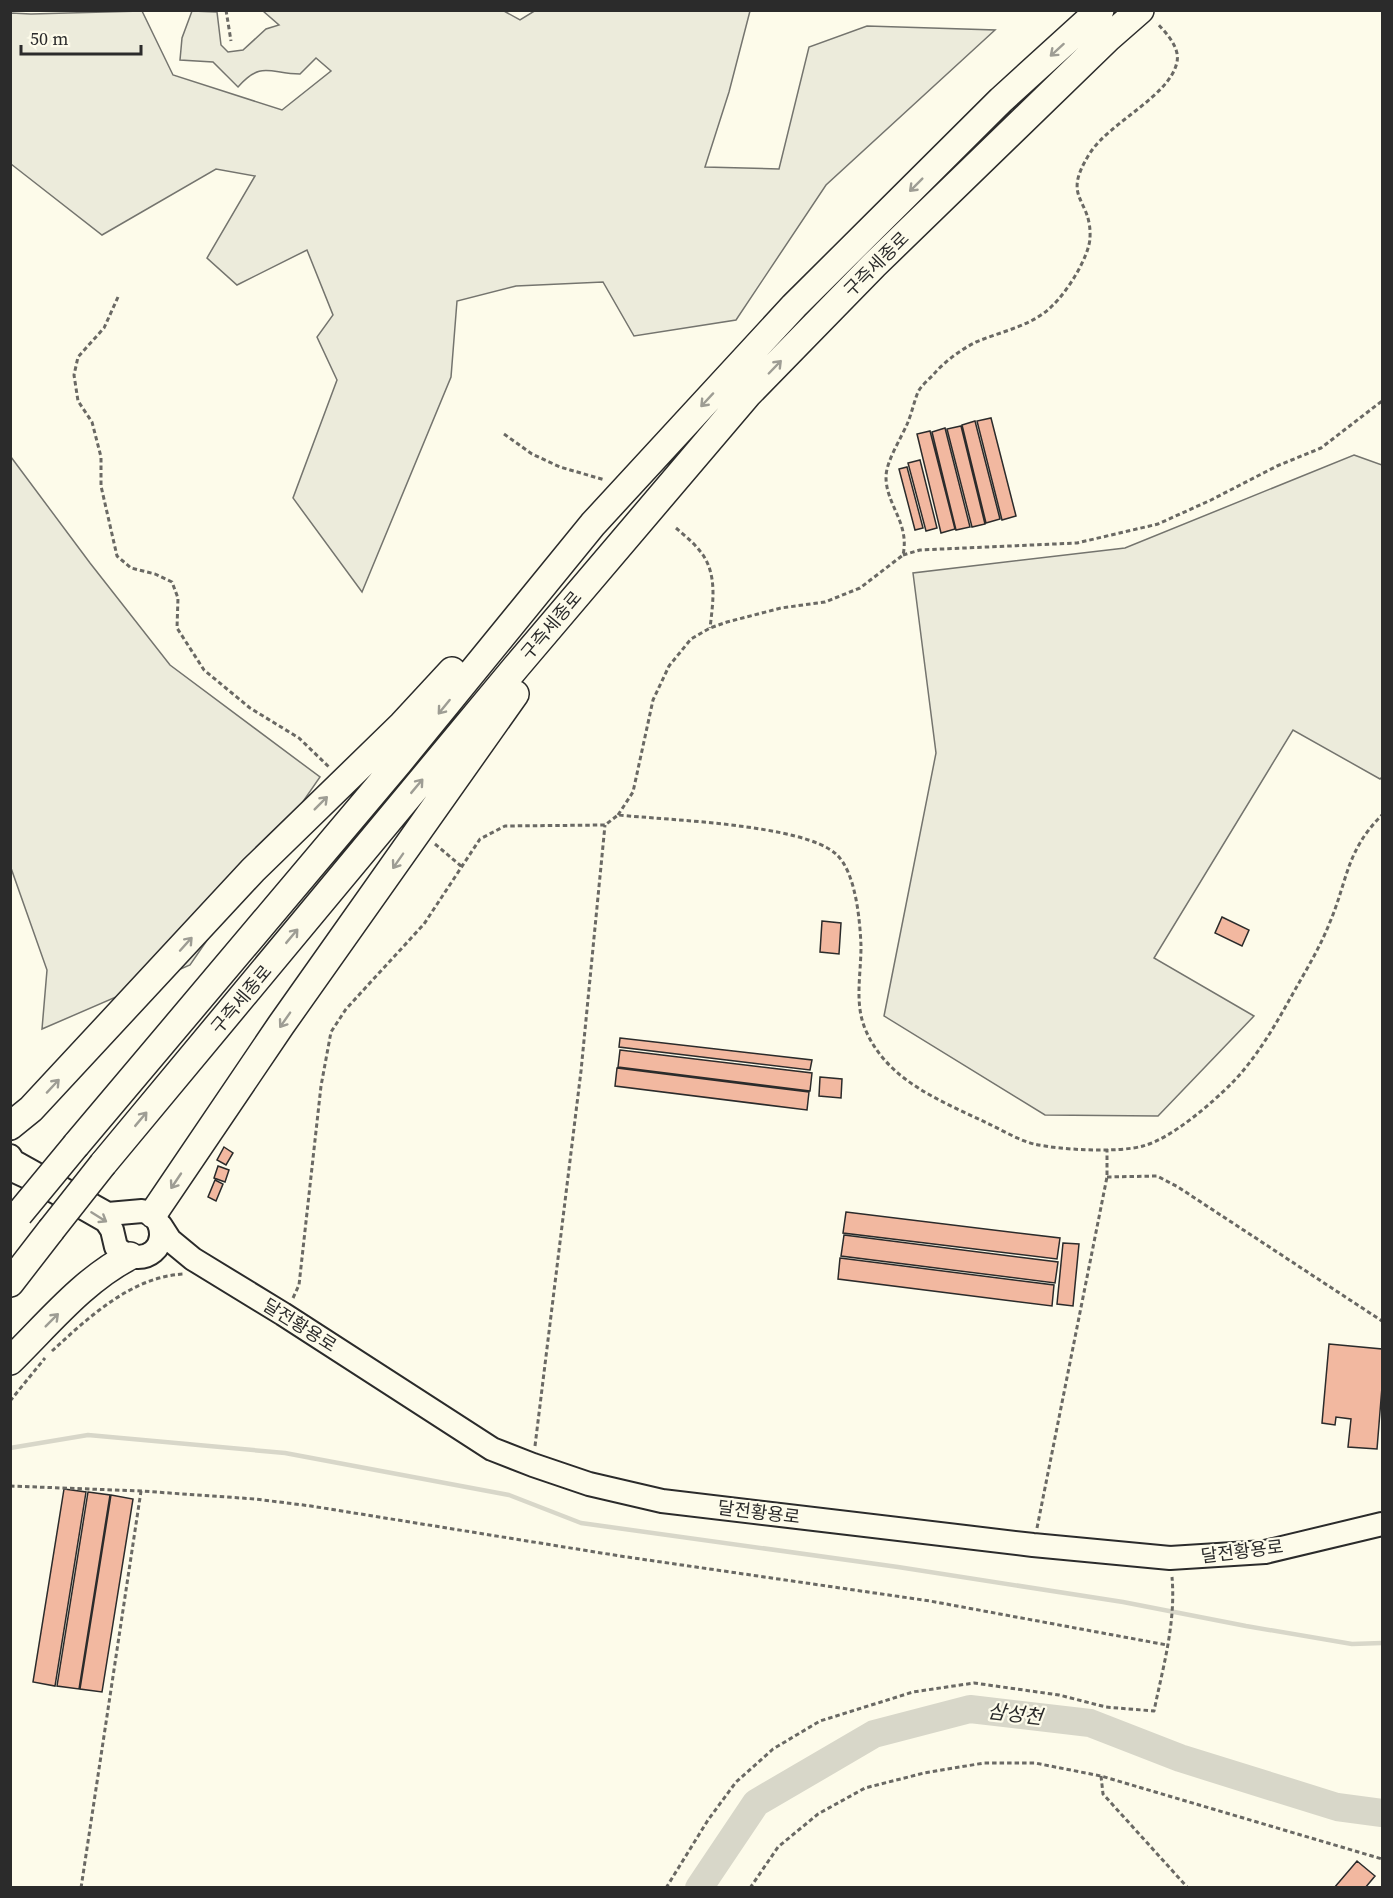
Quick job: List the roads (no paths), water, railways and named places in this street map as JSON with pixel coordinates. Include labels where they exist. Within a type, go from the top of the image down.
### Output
[{"type":"highway","name":"구즉세종로","points":[[15,1220],[399,762],[593,524],[794,306],[1001,100],[1100,10]]},
{"type":"highway","name":"구즉세종로","points":[[10,1283],[103,1164],[516,667],[748,394],[874,265],[1108,38],[1148,17]]},
{"type":"highway","points":[[157,1220],[275,1035],[506,705],[583,608],[673,501],[748,394]]},
{"type":"highway","points":[[10,1126],[31,1109],[253,870],[402,725],[463,658],[544,561],[656,456]]},
{"type":"highway","points":[[10,1361],[70,1301],[115,1264],[139,1256]]},
{"type":"main road","points":[[10,1156],[13,1161],[108,1214],[142,1211],[157,1220],[188,1267]]},
{"type":"main road","points":[[10,1169],[36,1180],[106,1221],[112,1230],[116,1247],[139,1256],[165,1251],[188,1267]]},
{"type":"main road","points":[[139,1256],[156,1250],[160,1243],[162,1235],[157,1220]]},
{"type":"main road","name":"달전황용로","points":[[188,1267],[283,1314],[492,1449],[589,1484],[662,1501],[1033,1545],[1158,1557],[1209,1557],[1265,1552],[1383,1524]]},
{"type":"waterway","points":[[10,1448],[88,1435],[285,1453],[509,1495],[581,1523],[898,1567],[1123,1602],[1352,1644],[1382,1643]]},
{"type":"waterway","name":"삼성천","points":[[699,1888],[756,1803],[874,1734],[970,1709],[1090,1723],[1180,1758],[1337,1807],[1382,1813]]}]
